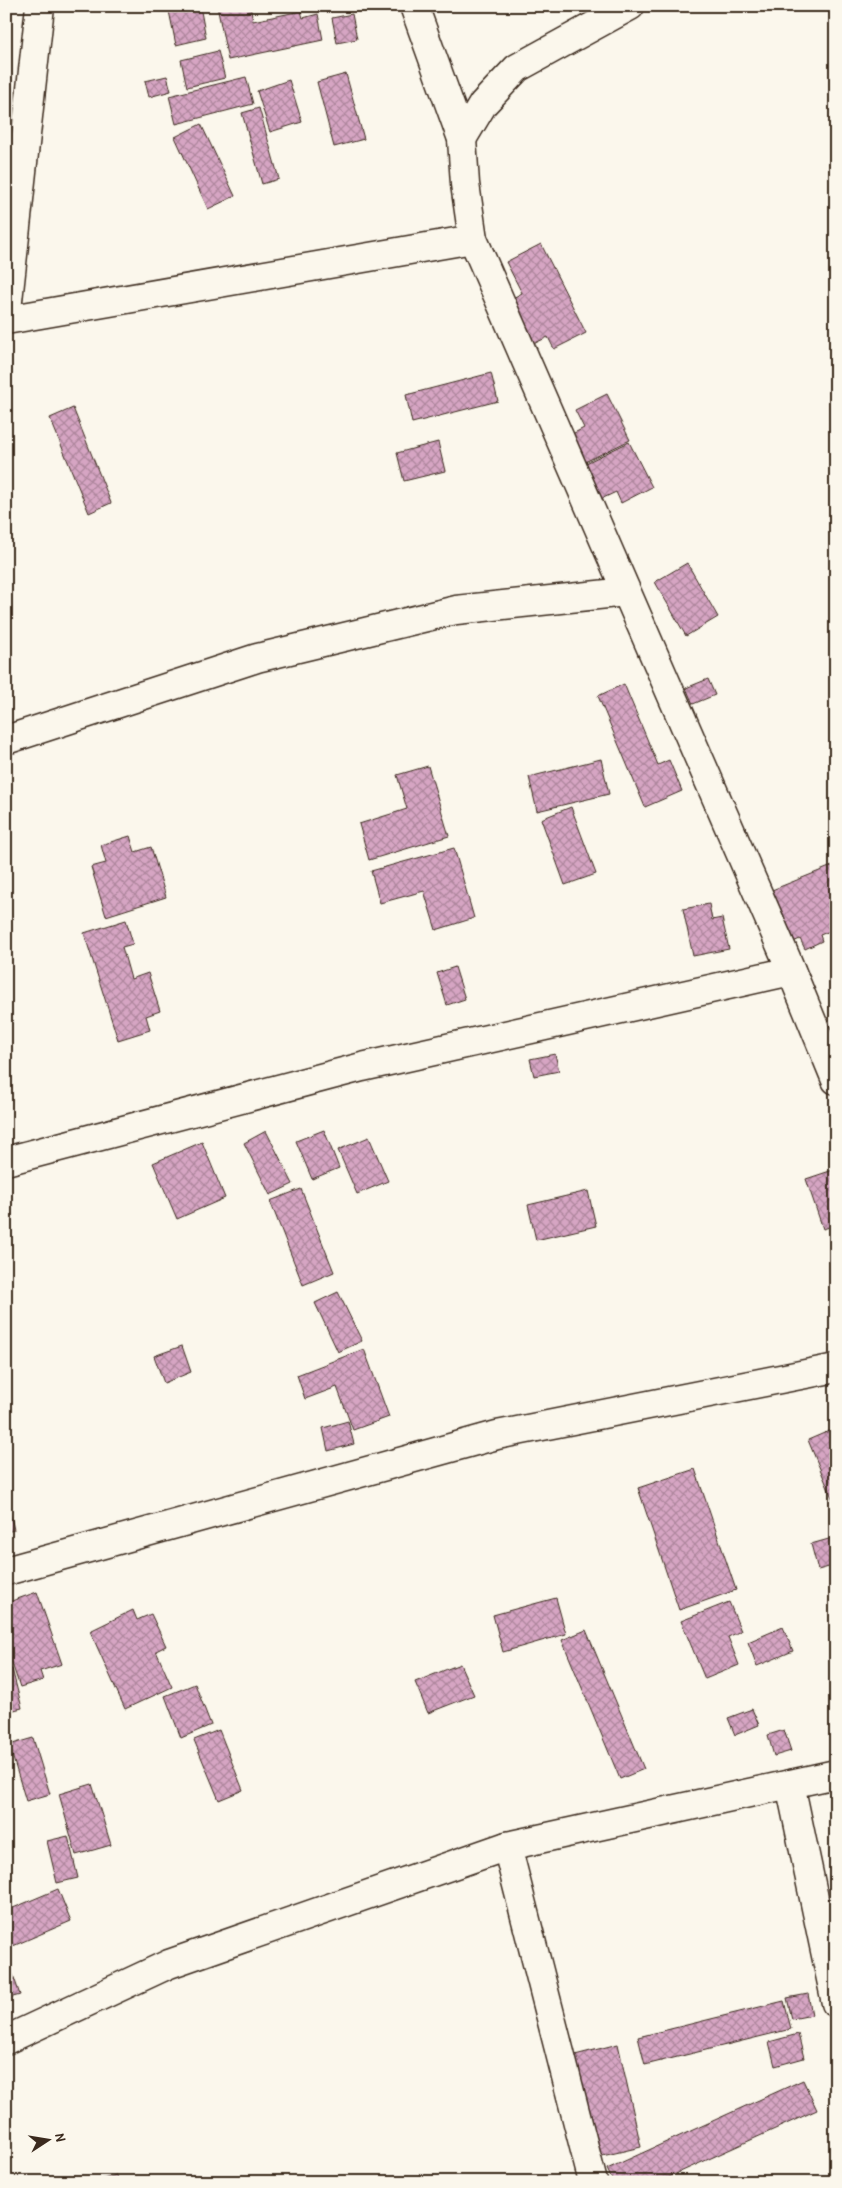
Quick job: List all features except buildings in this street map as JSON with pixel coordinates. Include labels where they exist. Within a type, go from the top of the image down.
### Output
[{"type":"street","points":[[40,6],[6,320],[473,238]]},
{"type":"street","points":[[414,6],[462,139],[465,184],[473,238],[791,971],[836,1080]]},
{"type":"street","points":[[462,139],[483,104],[517,68],[630,6]]},
{"type":"street","points":[[6,740],[257,658],[456,610],[626,592]]},
{"type":"street","points":[[6,1161],[362,1067],[791,971]]},
{"type":"street","points":[[6,1571],[497,1435],[836,1368]]},
{"type":"street","points":[[6,2040],[169,1964],[507,1846],[836,1774]]},
{"type":"street","points":[[790,1784],[836,2003]]},
{"type":"street","points":[[507,1846],[591,2181]]}]
